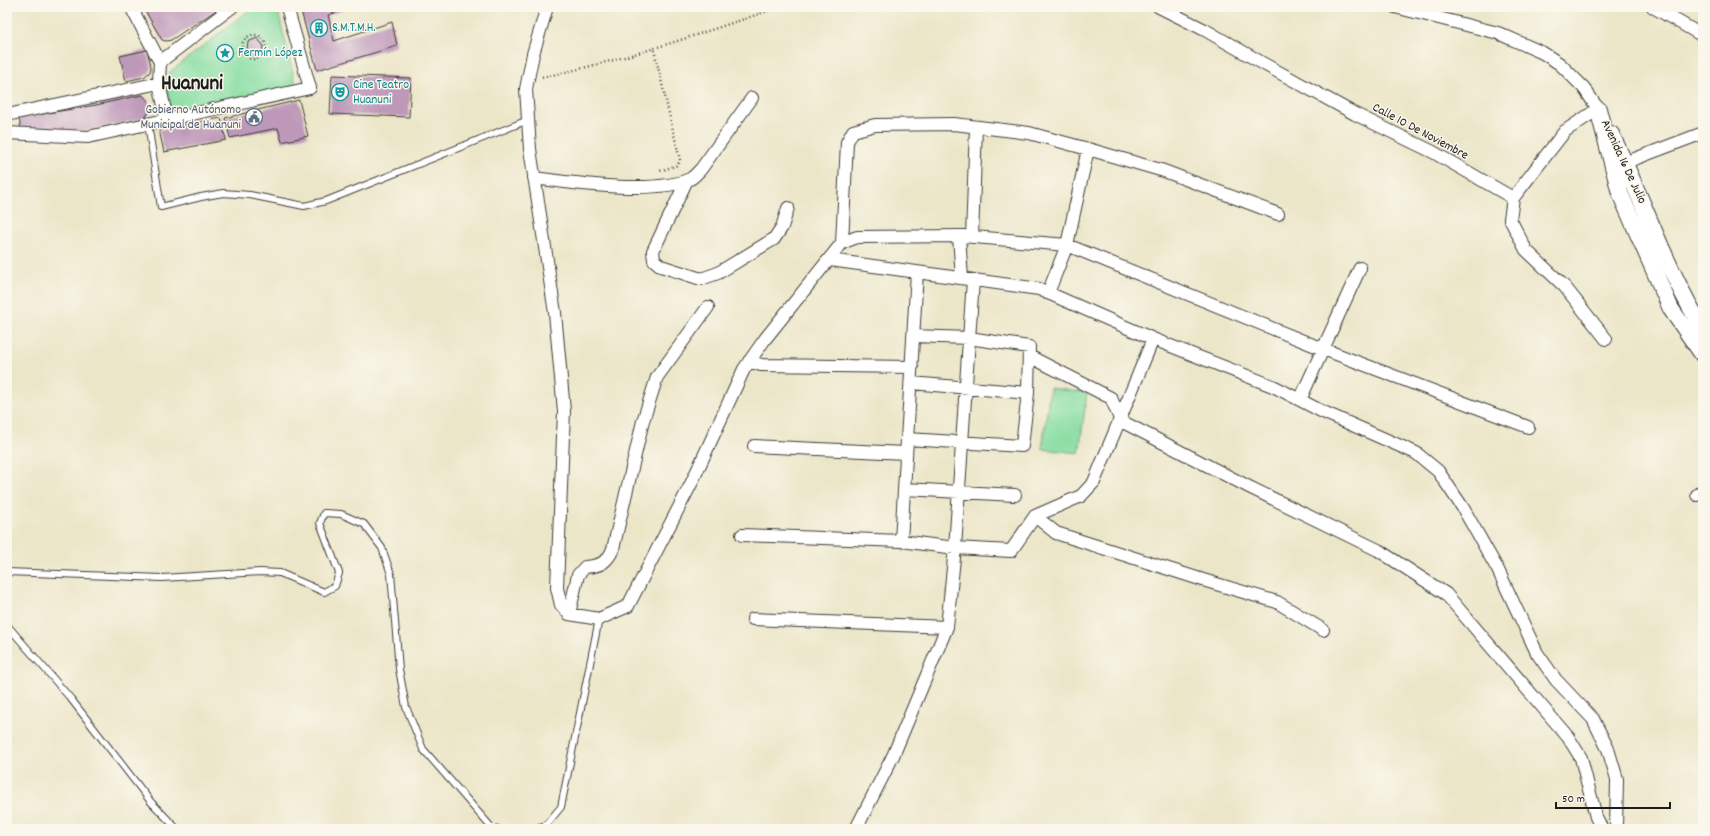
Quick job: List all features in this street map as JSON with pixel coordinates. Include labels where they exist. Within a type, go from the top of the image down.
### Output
[{"type":"street","points":[[132,7],[160,62],[158,83],[167,120]]},
{"type":"street","points":[[160,62],[232,7]]},
{"type":"street","points":[[7,133],[88,137],[310,88],[287,7]]},
{"type":"street","points":[[547,7],[533,54],[526,89],[530,149],[555,313],[564,411],[556,588],[561,605],[569,614],[599,619],[628,606],[691,484],[744,369],[765,339],[830,260],[842,243],[847,142],[853,131],[875,125],[954,124],[1029,133],[1164,171],[1278,214]]},
{"type":"street","name":"Calle 10 De Noviembre","points":[[1159,7],[1205,30],[1355,114],[1433,152],[1513,198]]},
{"type":"street","points":[[1395,7],[1498,34],[1543,53],[1560,64],[1584,88],[1598,109],[1565,131],[1513,198],[1510,219],[1526,250],[1565,287],[1606,339]]},
{"type":"street","points":[[1653,7],[1703,36]]},
{"type":"street","points":[[7,115],[158,83]]},
{"type":"street","points":[[534,178],[585,185],[643,186],[672,184],[687,180],[701,168],[752,98]]},
{"type":"street","name":"Avenida 16 De Julio","points":[[1598,109],[1619,164],[1686,301],[1703,329]]},
{"type":"street","points":[[972,237],[976,126]]},
{"type":"street","points":[[1619,164],[1703,133]]},
{"type":"street","points":[[1048,293],[1067,245],[1088,149]]},
{"type":"street","name":"Avenida 16 De Julio","points":[[1619,164],[1620,193],[1671,309],[1703,355]]},
{"type":"street","points":[[687,180],[653,251],[654,260],[661,266],[701,279],[718,273],[774,239],[782,227],[788,208]]},
{"type":"street","points":[[842,243],[857,237],[959,236],[1067,245],[1323,349],[1528,427]]},
{"type":"street","points":[[856,829],[893,756],[947,626],[956,548],[969,338],[968,279],[959,236]]},
{"type":"street","points":[[830,260],[1039,289],[1153,339],[1275,387],[1321,411],[1416,453],[1438,471],[1463,508],[1498,570],[1537,653],[1556,680],[1593,719],[1608,749],[1617,779],[1616,829]]},
{"type":"street","points":[[1300,400],[1360,268]]},
{"type":"street","points":[[901,541],[917,272]]},
{"type":"street","points":[[569,614],[578,575],[585,567],[598,566],[609,558],[613,549],[643,421],[657,377],[708,307]]},
{"type":"street","points":[[907,439],[1022,446],[1028,393],[1030,347],[969,338],[913,336]]},
{"type":"street","points":[[742,535],[901,541],[956,548],[1011,551],[1035,516],[1081,496],[1094,482],[1121,421],[1153,339]]},
{"type":"street","points":[[1029,356],[1110,398],[1121,421],[1242,484],[1378,550],[1446,594],[1568,737],[1581,758],[1596,818],[1602,829]]},
{"type":"street","points":[[749,362],[761,365],[912,367]]},
{"type":"street","points":[[911,383],[1028,393]]},
{"type":"street","points":[[754,446],[906,453]]},
{"type":"street","points":[[904,489],[1015,495]]},
{"type":"street","points":[[1035,516],[1056,533],[1277,602],[1323,630]]},
{"type":"street","points":[[753,619],[947,626]]},
{"type":"lane","points":[[148,124],[161,207],[223,193],[250,195],[304,206],[326,201],[528,120]]},
{"type":"lane","points":[[7,572],[162,578],[260,572],[280,574],[324,592],[335,586],[339,572],[320,524],[324,514],[341,514],[364,524],[382,548],[391,574],[399,669],[406,707],[423,749],[491,826],[498,829]]},
{"type":"lane","points":[[533,829],[546,824],[561,807],[599,619]]},
{"type":"lane","points":[[7,625],[71,700],[150,802],[178,829]]},
{"type":"path","points":[[528,80],[586,69],[654,50],[780,7]]},
{"type":"path","points":[[257,35],[265,41],[266,50],[262,58],[252,59],[245,56],[242,45],[246,38],[257,35]]},
{"type":"path","points":[[654,50],[680,160],[678,165],[657,172]]},
{"type":"green space","points":[[253,7],[277,7],[296,86],[171,112],[166,81],[170,72]]},
{"type":"green space","points":[[1050,388],[1087,393],[1079,453],[1042,449]]},
{"type":"building","points":[[143,7],[221,7],[171,40],[166,41],[162,40]]},
{"type":"building","points":[[300,7],[355,7],[328,15],[334,41],[392,22],[397,46],[317,70]]},
{"type":"building","points":[[257,38],[263,45],[262,53],[254,56],[247,50],[248,42]]},
{"type":"building","points":[[147,50],[151,67],[150,72],[144,77],[126,81],[120,56]]},
{"type":"building","points":[[332,75],[411,78],[409,117],[330,114]]},
{"type":"building","points":[[142,95],[148,100],[149,106],[149,112],[145,118],[87,131],[21,129],[19,118],[96,105]]},
{"type":"building","points":[[299,100],[308,136],[282,142],[278,128],[230,138],[225,118]]},
{"type":"building","points":[[221,118],[226,140],[164,152],[159,130]]},
{"type":"place","name":"S.M.T.M.H.","points":[[319,28]]},
{"type":"place","name":"Fermín López","points":[[225,53]]},
{"type":"place","name":"Cine Teatro Huanuni","points":[[340,92]]},
{"type":"place","name":"Gobierno Autónomo Municipal de Huanuni","points":[[254,117]]},
{"type":"district","name":"Huanuni","points":[[192,85]]}]
